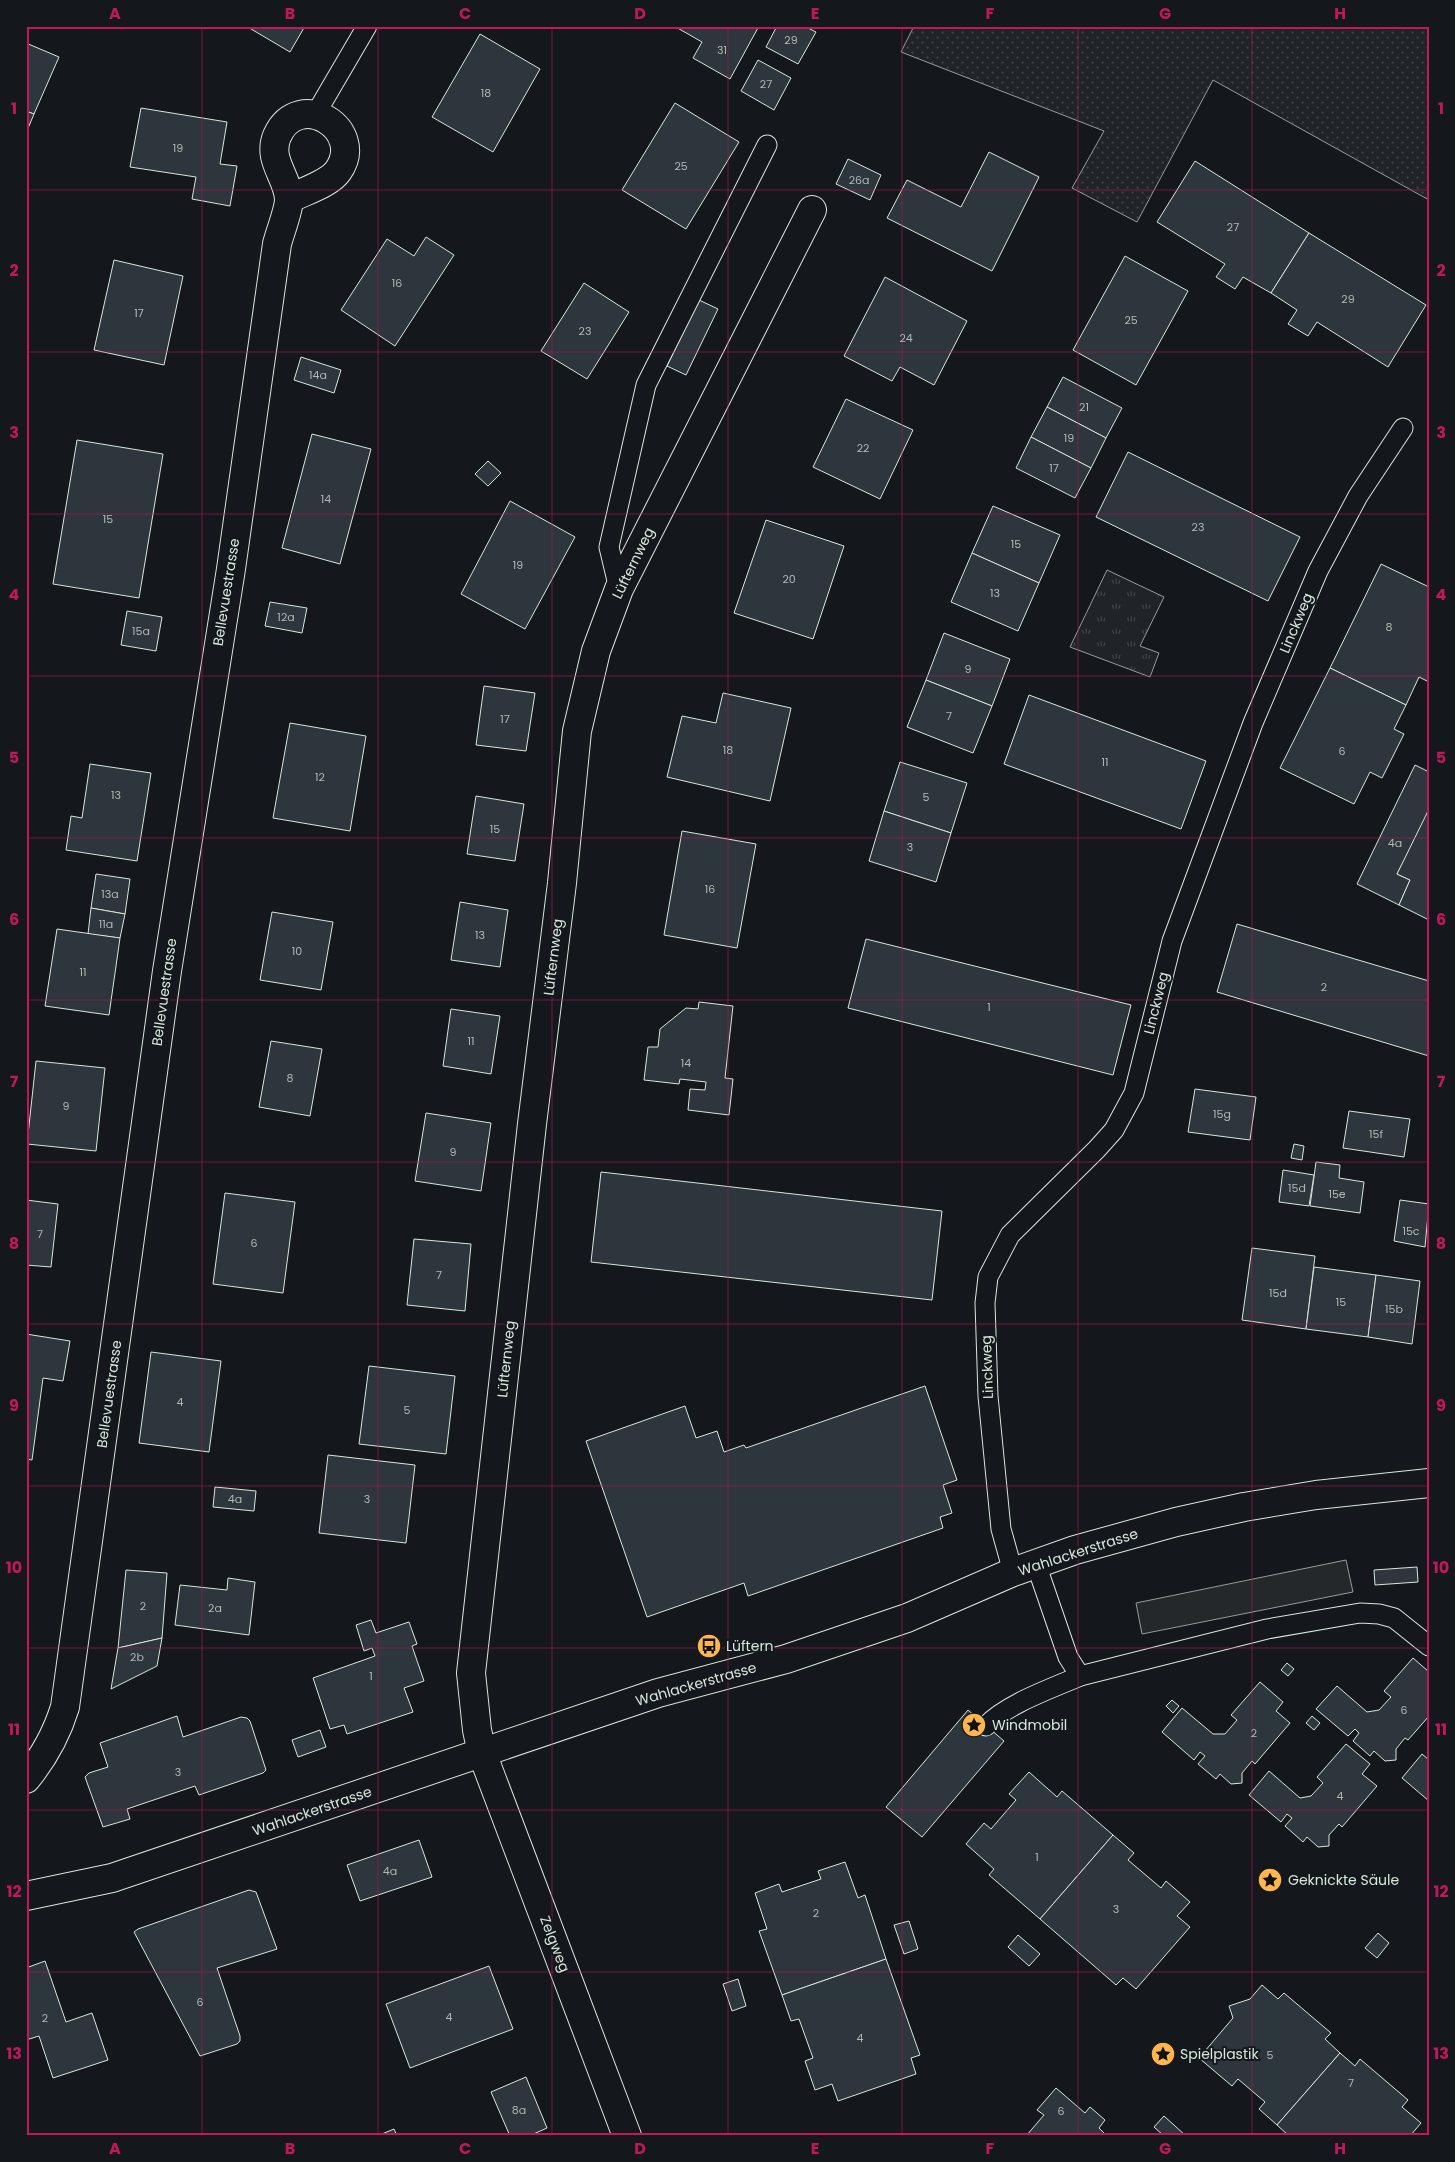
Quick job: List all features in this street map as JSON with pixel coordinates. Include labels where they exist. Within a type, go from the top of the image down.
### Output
[{"type":"street","points":[[315,115],[331,121],[343,139],[343,161],[338,171],[330,178],[289,199],[276,160],[276,138],[289,121],[299,116],[315,115]]},
{"type":"street","name":"Bellevuestrasse","points":[[26,1779],[48,1748],[59,1726],[65,1707],[167,971],[232,559],[277,244],[289,199]]},
{"type":"street","name":"Lüfternweg","points":[[482,1753],[477,1730],[471,1673],[528,1162],[562,883],[577,731],[596,651],[619,589],[812,210]]},
{"type":"street","name":"Wahlackerstrasse","points":[[26,1896],[120,1876],[658,1693],[778,1661],[907,1618],[1024,1568],[1074,1550],[1166,1524],[1234,1510],[1316,1495],[1429,1482]]},
{"type":"street","name":"Zelgweg","points":[[482,1753],[627,2136]]},
{"type":"lane","points":[[315,115],[367,26]]},
{"type":"lane","points":[[619,589],[609,547],[646,385],[767,145]]},
{"type":"lane","name":"Linckweg","points":[[1080,1676],[1068,1657],[1024,1568],[1002,1529],[988,1396],[985,1303],[988,1277],[1010,1235],[1097,1149],[1114,1130],[1125,1112],[1134,1093],[1172,941],[1253,723],[1318,571],[1358,496],[1403,428]]},
{"type":"lane","points":[[986,1726],[1016,1706],[1080,1676],[1267,1629],[1360,1613],[1379,1614],[1394,1618],[1429,1646]]},
{"type":"green space","points":[[914,26],[1429,26],[1429,200],[1213,80],[1137,222],[1072,188],[1104,131],[901,52]]},
{"type":"green space","points":[[1107,570],[1164,597],[1140,646],[1159,653],[1150,677],[1070,647]]},
{"type":"shaded area","points":[[1346,1560],[1353,1592],[1142,1634],[1136,1603]]},
{"type":"building","points":[[246,26],[305,26],[290,52]]},
{"type":"building","points":[[674,26],[759,26],[730,79],[693,58],[702,42]]},
{"type":"building","points":[[777,26],[804,26],[816,32],[798,64],[766,47]]},
{"type":"building","points":[[480,34],[540,69],[493,152],[432,117]]},
{"type":"building","points":[[26,43],[59,57],[34,114],[26,111]]},
{"type":"building","points":[[758,60],[791,78],[774,110],[741,91]]},
{"type":"building","points":[[675,103],[739,142],[686,229],[622,190]]},
{"type":"building","points":[[141,108],[227,122],[220,164],[237,166],[230,206],[192,199],[196,177],[130,167]]},
{"type":"building","points":[[26,111],[34,114],[26,133]]},
{"type":"building","points":[[989,152],[1039,177],[992,271],[887,218],[907,180],[961,207]]},
{"type":"building","points":[[848,159],[881,175],[870,200],[836,184]]},
{"type":"building","points":[[1195,161],[1309,233],[1271,293],[1243,277],[1235,289],[1216,277],[1225,264],[1157,222]]},
{"type":"building","points":[[1309,233],[1426,305],[1388,367],[1317,322],[1308,336],[1288,324],[1297,310],[1271,293]]},
{"type":"building","points":[[426,237],[454,255],[395,346],[341,310],[387,239],[414,256]]},
{"type":"building","points":[[1125,256],[1188,291],[1136,385],[1073,350]]},
{"type":"building","points":[[114,260],[183,276],[164,365],[94,350]]},
{"type":"building","points":[[885,277],[967,321],[934,385],[900,367],[892,381],[844,356]]},
{"type":"building","points":[[584,283],[629,312],[587,379],[541,351]]},
{"type":"building","points":[[699,300],[718,309],[686,375],[667,366]]},
{"type":"building","points":[[301,357],[341,370],[334,393],[294,380]]},
{"type":"building","points":[[1063,377],[1122,408],[1106,438],[1047,407]]},
{"type":"building","points":[[846,399],[913,430],[880,499],[813,467]]},
{"type":"building","points":[[1047,407],[1106,438],[1091,468],[1031,437]]},
{"type":"building","points":[[312,434],[371,449],[340,564],[282,548]]},
{"type":"building","points":[[1031,437],[1091,468],[1075,498],[1016,468]]},
{"type":"building","points":[[77,440],[163,454],[139,598],[53,584]]},
{"type":"building","points":[[1128,452],[1300,537],[1268,601],[1096,517]]},
{"type":"building","points":[[488,461],[501,473],[488,486],[475,474]]},
{"type":"building","points":[[510,501],[575,537],[525,629],[461,594]]},
{"type":"building","points":[[993,506],[1060,535],[1039,583],[972,553]]},
{"type":"building","points":[[766,520],[844,546],[813,639],[734,613]]},
{"type":"building","points":[[972,553],[1039,583],[1018,631],[951,602]]},
{"type":"building","points":[[1381,564],[1429,587],[1429,682],[1419,677],[1406,705],[1330,668]]},
{"type":"building","points":[[270,602],[307,608],[302,633],[265,626]]},
{"type":"building","points":[[127,611],[162,617],[156,651],[121,645]]},
{"type":"building","points":[[944,633],[1010,659],[992,706],[926,680]]},
{"type":"building","points":[[1330,668],[1406,705],[1394,729],[1404,734],[1382,778],[1370,772],[1354,804],[1280,768]]},
{"type":"building","points":[[926,680],[992,706],[973,753],[907,727]]},
{"type":"building","points":[[484,686],[535,693],[526,751],[476,745]]},
{"type":"building","points":[[723,693],[791,708],[770,801],[667,777],[682,716],[716,723]]},
{"type":"building","points":[[1029,695],[1206,761],[1181,829],[1004,764]]},
{"type":"building","points":[[290,723],[366,736],[350,831],[273,818]]},
{"type":"building","points":[[900,762],[967,783],[951,833],[884,811]]},
{"type":"building","points":[[90,764],[151,773],[137,861],[66,850],[71,816],[82,818]]},
{"type":"building","points":[[1415,765],[1429,772],[1429,812],[1397,874],[1410,880],[1399,905],[1357,884]]},
{"type":"building","points":[[476,796],[524,804],[515,861],[467,854]]},
{"type":"building","points":[[884,811],[951,833],[936,882],[869,861]]},
{"type":"building","points":[[1428,811],[1429,920],[1399,905],[1410,880],[1397,874]]},
{"type":"building","points":[[682,831],[756,844],[737,948],[664,935]]},
{"type":"building","points":[[96,874],[130,879],[125,914],[91,908]]},
{"type":"building","points":[[460,902],[508,910],[500,967],[451,960]]},
{"type":"building","points":[[91,908],[125,914],[120,938],[88,934]]},
{"type":"building","points":[[272,912],[333,922],[321,990],[260,980]]},
{"type":"building","points":[[1237,924],[1429,981],[1429,1056],[1217,992]]},
{"type":"building","points":[[57,929],[120,938],[109,1015],[45,1006]]},
{"type":"building","points":[[866,939],[1131,1005],[1113,1075],[848,1008]]},
{"type":"building","points":[[699,1002],[733,1006],[725,1078],[733,1079],[729,1115],[688,1110],[690,1089],[705,1090],[706,1082],[680,1079],[679,1084],[644,1080],[648,1047],[658,1047],[660,1029],[686,1008],[698,1009]]},
{"type":"building","points":[[451,1009],[500,1016],[491,1074],[443,1066]]},
{"type":"building","points":[[271,1041],[322,1049],[310,1116],[259,1107]]},
{"type":"building","points":[[36,1061],[105,1068],[96,1151],[27,1144]]},
{"type":"building","points":[[1195,1089],[1256,1097],[1250,1140],[1188,1132]]},
{"type":"building","points":[[1349,1111],[1410,1119],[1404,1157],[1343,1148]]},
{"type":"building","points":[[426,1113],[491,1123],[481,1191],[415,1181]]},
{"type":"building","points":[[1294,1144],[1304,1146],[1302,1160],[1291,1158]]},
{"type":"building","points":[[1316,1162],[1340,1165],[1339,1178],[1364,1182],[1360,1213],[1310,1206]]},
{"type":"building","points":[[1283,1170],[1314,1175],[1309,1206],[1279,1202]]},
{"type":"building","points":[[601,1172],[942,1211],[932,1300],[591,1262]]},
{"type":"building","points":[[225,1193],[295,1202],[283,1293],[213,1284]]},
{"type":"building","points":[[26,1200],[58,1204],[51,1267],[26,1265]]},
{"type":"building","points":[[1400,1200],[1429,1204],[1425,1247],[1394,1241]]},
{"type":"building","points":[[414,1239],[471,1244],[465,1311],[407,1305]]},
{"type":"building","points":[[1252,1248],[1315,1256],[1306,1329],[1242,1320]]},
{"type":"building","points":[[1314,1267],[1376,1275],[1368,1337],[1306,1329]]},
{"type":"building","points":[[1376,1275],[1420,1281],[1412,1344],[1368,1337]]},
{"type":"building","points":[[26,1334],[70,1341],[63,1381],[43,1378],[32,1460],[26,1459]]},
{"type":"building","points":[[151,1352],[221,1361],[209,1452],[139,1443]]},
{"type":"building","points":[[369,1366],[455,1376],[446,1454],[359,1444]]},
{"type":"building","points":[[925,1386],[957,1480],[943,1485],[952,1513],[940,1517],[943,1528],[748,1596],[744,1583],[647,1617],[586,1441],[685,1406],[696,1438],[717,1431],[724,1452],[744,1445],[746,1448]]},
{"type":"building","points":[[328,1455],[415,1465],[406,1543],[319,1533]]},
{"type":"building","points":[[215,1487],[256,1491],[254,1511],[213,1507]]},
{"type":"building","points":[[1417,1567],[1418,1582],[1375,1585],[1374,1570]]},
{"type":"building","points":[[126,1570],[167,1573],[162,1638],[118,1648]]},
{"type":"building","points":[[228,1578],[255,1582],[249,1635],[175,1625],[180,1585],[227,1590]]},
{"type":"building","points":[[371,1620],[376,1633],[409,1622],[417,1644],[412,1646],[424,1681],[404,1688],[413,1712],[347,1734],[344,1725],[330,1729],[313,1678],[375,1656],[372,1648],[364,1651],[356,1625]]},
{"type":"building","points":[[162,1638],[157,1666],[111,1689],[118,1648]]},
{"type":"building","points":[[1413,1658],[1429,1672],[1429,1716],[1408,1740],[1405,1738],[1396,1749],[1396,1760],[1385,1761],[1374,1751],[1370,1756],[1353,1741],[1359,1733],[1355,1729],[1348,1736],[1316,1709],[1337,1686],[1367,1712],[1379,1710],[1391,1697],[1384,1691]]},
{"type":"building","points":[[1287,1663],[1294,1669],[1288,1676],[1281,1670]]},
{"type":"building","points":[[1260,1682],[1283,1702],[1276,1711],[1290,1723],[1255,1764],[1252,1761],[1242,1773],[1242,1783],[1231,1784],[1220,1774],[1216,1779],[1198,1764],[1205,1756],[1200,1752],[1194,1760],[1162,1732],[1182,1708],[1213,1734],[1225,1734],[1237,1720],[1231,1715]]},
{"type":"building","points":[[1172,1700],[1179,1706],[1173,1713],[1166,1706]]},
{"type":"building","points":[[968,1710],[1004,1741],[922,1837],[886,1807]]},
{"type":"building","points":[[177,1716],[183,1737],[241,1717],[247,1718],[250,1721],[266,1770],[263,1773],[199,1795],[195,1786],[127,1809],[130,1819],[103,1827],[85,1777],[89,1773],[108,1767],[100,1743]]},
{"type":"building","points":[[1312,1716],[1320,1723],[1314,1730],[1306,1723]]},
{"type":"building","points":[[320,1730],[326,1747],[298,1757],[292,1740]]},
{"type":"building","points":[[1346,1744],[1370,1764],[1362,1774],[1377,1786],[1342,1827],[1339,1824],[1329,1835],[1329,1846],[1318,1847],[1307,1837],[1303,1842],[1285,1826],[1292,1818],[1287,1814],[1281,1822],[1249,1795],[1269,1771],[1300,1798],[1311,1796],[1323,1783],[1317,1777]]},
{"type":"building","points":[[1422,1754],[1429,1760],[1429,1801],[1402,1778]]},
{"type":"building","points":[[1029,1772],[1057,1797],[1062,1791],[1113,1835],[1040,1919],[989,1875],[994,1869],[966,1844],[984,1823],[991,1829],[1016,1800],[1009,1794]]},
{"type":"building","points":[[1113,1835],[1134,1853],[1128,1860],[1161,1888],[1166,1881],[1190,1902],[1177,1916],[1190,1927],[1136,1989],[1123,1978],[1116,1985],[1040,1919]]},
{"type":"building","points":[[419,1840],[432,1877],[360,1901],[347,1865]]},
{"type":"building","points":[[845,1862],[858,1898],[865,1895],[886,1959],[782,1995],[759,1931],[767,1929],[755,1893],[779,1884],[782,1892],[821,1879],[818,1871]]},
{"type":"building","points":[[249,1890],[256,1892],[277,1949],[217,1968],[240,2036],[240,2041],[237,2044],[200,2056],[134,1932]]},
{"type":"building","points":[[909,1921],[918,1949],[904,1954],[894,1925]]},
{"type":"building","points":[[1378,1933],[1389,1943],[1377,1958],[1365,1948]]},
{"type":"building","points":[[1018,1935],[1040,1954],[1029,1966],[1008,1947]]},
{"type":"building","points":[[886,1959],[920,2055],[911,2058],[916,2074],[838,2101],[832,2084],[815,2090],[805,2061],[813,2058],[799,2019],[791,2021],[782,1995]]},
{"type":"building","points":[[45,1961],[66,2022],[92,2013],[108,2060],[53,2078],[39,2036],[26,2040],[26,1968]]},
{"type":"building","points":[[489,1966],[513,2029],[410,2068],[386,2004]]},
{"type":"building","points":[[738,1979],[746,2006],[732,2011],[723,1984]]},
{"type":"building","points":[[1262,1985],[1278,1999],[1284,1993],[1331,2033],[1325,2039],[1340,2053],[1277,2125],[1259,2109],[1265,2102],[1238,2079],[1232,2086],[1199,2058],[1233,2018],[1229,2006],[1250,1999]]},
{"type":"building","points":[[1340,2053],[1355,2066],[1360,2059],[1408,2100],[1402,2107],[1421,2123],[1410,2136],[1289,2136],[1277,2125]]},
{"type":"building","points":[[526,2077],[547,2128],[529,2136],[510,2136],[491,2092]]},
{"type":"building","points":[[1056,2088],[1085,2113],[1090,2107],[1105,2120],[1099,2128],[1107,2136],[1026,2136],[1044,2115],[1037,2110]]},
{"type":"building","points":[[1164,2116],[1186,2136],[1164,2136],[1154,2127]]},
{"type":"building","points":[[394,2129],[397,2136],[377,2136]]},
{"type":"place","name":"Lüftern","points":[[709,1646]]},
{"type":"place","name":"Windmobil","points":[[974,1725]]},
{"type":"place","name":"Geknickte Säule","points":[[1270,1880]]},
{"type":"place","name":"Spielplastik","points":[[1163,2054]]}]
